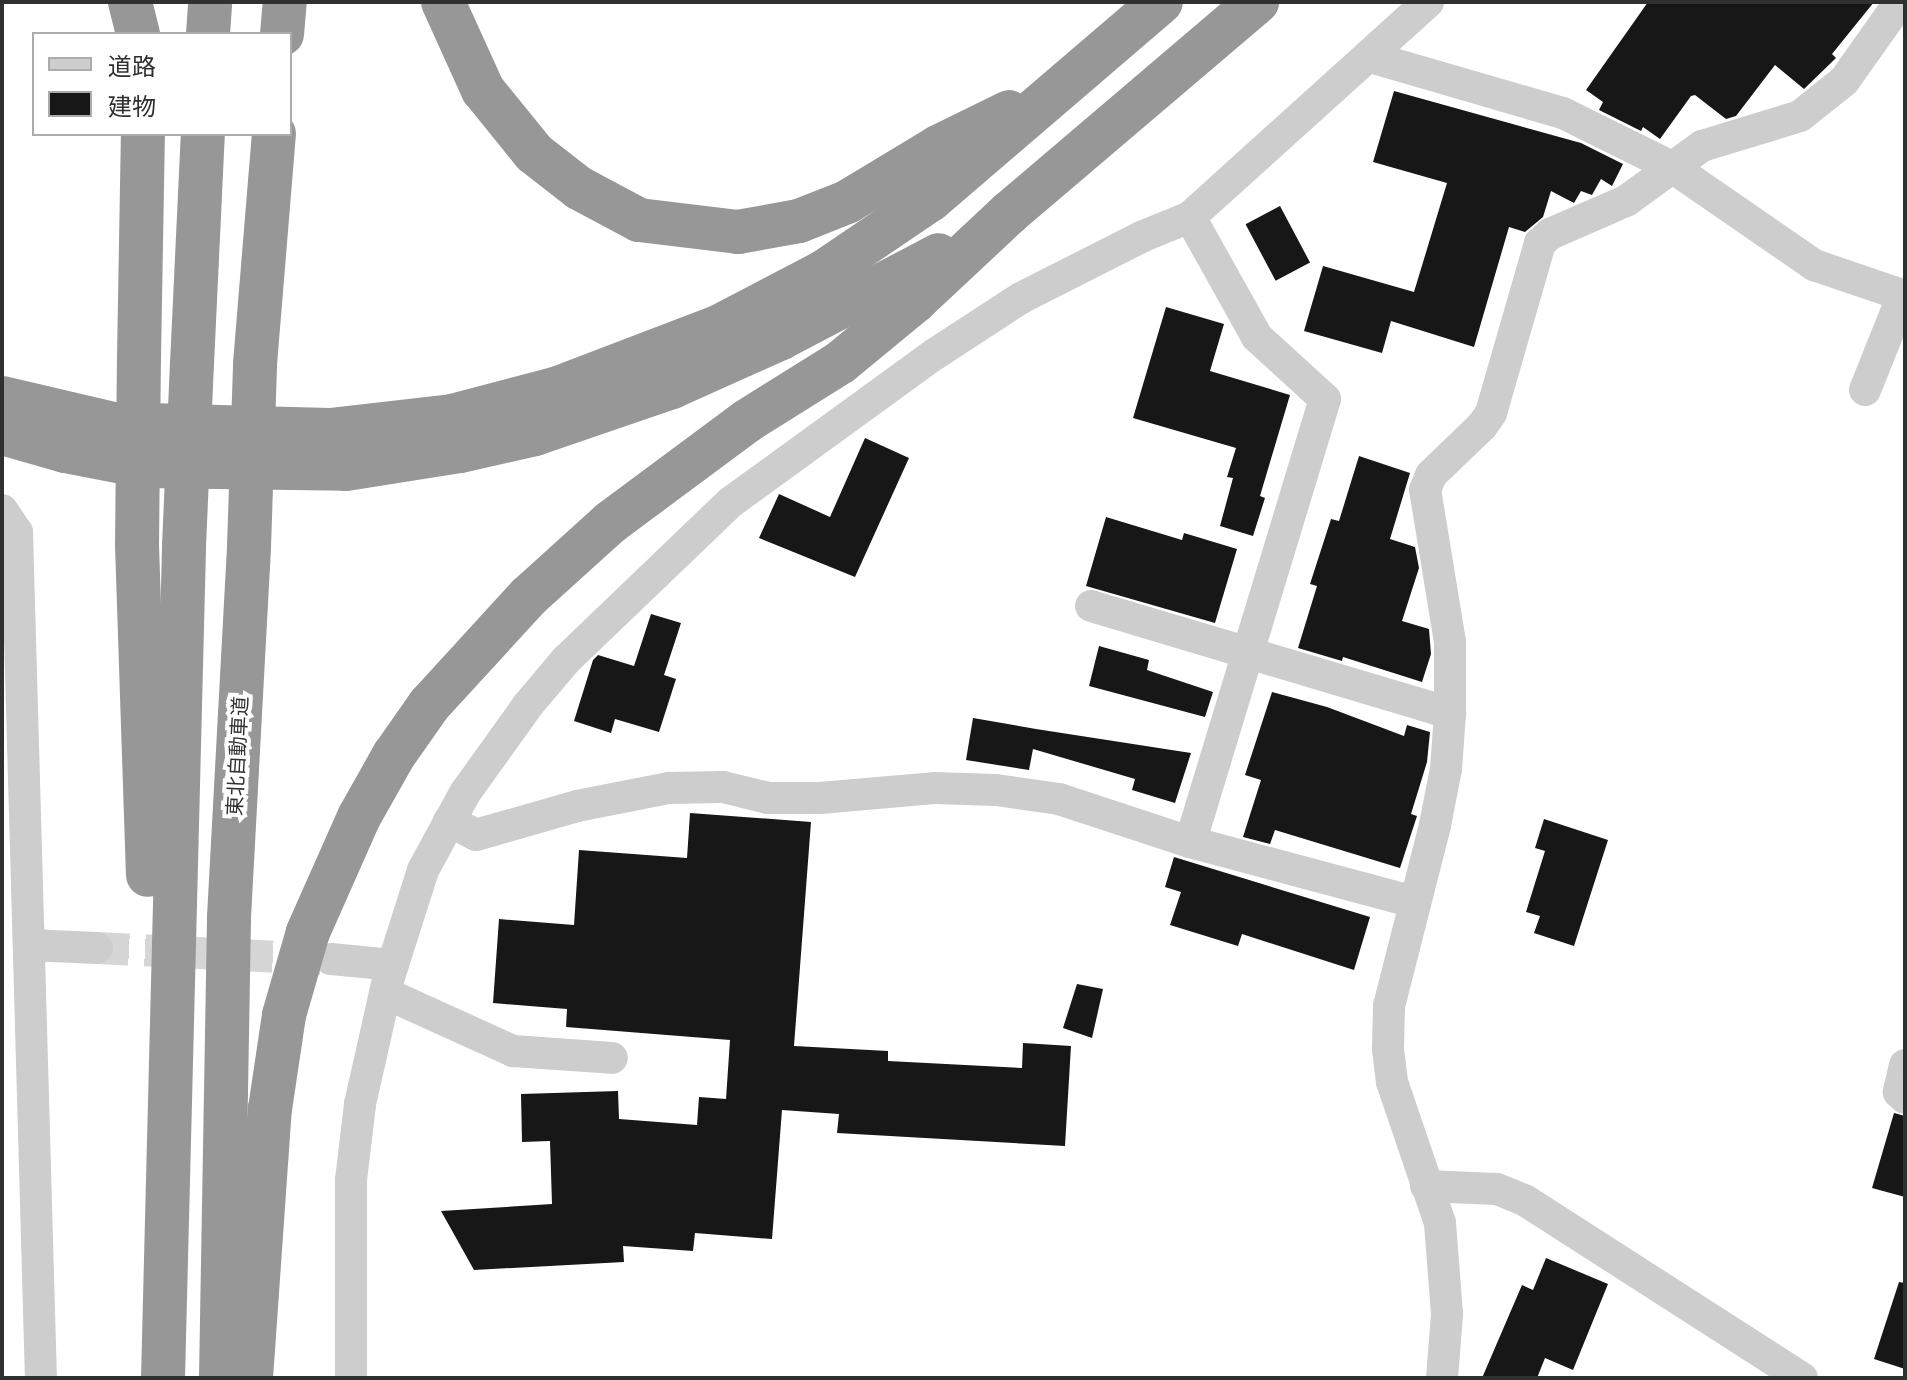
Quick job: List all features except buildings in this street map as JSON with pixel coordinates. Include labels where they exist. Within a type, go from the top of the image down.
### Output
[{"type":"highway","points":[[130,2],[138,32]]},
{"type":"highway","points":[[208,32],[210,2]]},
{"type":"highway","points":[[282,32],[285,2]]},
{"type":"highway","points":[[443,2],[483,90],[534,153],[579,188],[639,220],[691,229],[738,232],[811,216],[847,202],[938,147],[1075,79]]},
{"type":"highway","points":[[2,398],[114,424],[330,430],[452,416],[558,388],[720,326],[825,271],[930,200],[1075,79],[1161,2]]},
{"type":"highway","points":[[251,1378],[270,1109],[284,1015],[308,932],[359,817],[394,755],[429,705],[529,596],[611,522],[747,421],[841,362],[915,301],[1009,213],[1257,2]]},
{"type":"highway","points":[[143,136],[137,545],[163,1329]]},
{"type":"highway","points":[[163,1378],[184,546],[203,136]]},
{"type":"highway","name":"東北自動車道","points":[[221,1378],[229,917],[249,547],[255,364],[274,136]]},
{"type":"highway","points":[[2,433],[65,451],[143,466],[346,469],[460,451],[535,434],[672,387],[904,275],[1009,213]]},
{"type":"street","points":[[351,1378],[351,1180],[360,1104],[389,979],[423,870],[449,821],[528,705],[566,660],[731,502],[935,354],[1021,298],[1141,237],[1190,217],[1428,2]]},
{"type":"street","points":[[1442,1378],[1446,1273],[1440,1223],[1392,1082],[1388,1048],[1389,1006],[1446,769],[1450,713],[1450,642],[1425,490],[1431,475],[1482,426],[1491,413],[1540,243],[1550,234],[1626,201],[1702,146],[1800,116],[1844,81],[1900,2]]},
{"type":"street","points":[[1370,57],[1563,113],[1672,167],[1814,265],[1904,295],[1865,390]]},
{"type":"street","points":[[1190,217],[1257,337],[1325,399],[1190,842]]},
{"type":"street","points":[[2,510],[17,532],[29,945],[16,978],[41,1378]]},
{"type":"street","points":[[1091,606],[1450,713]]},
{"type":"street","points":[[449,821],[476,835],[577,806],[669,788],[723,787],[768,798],[820,798],[934,788],[996,790],[1059,799],[1190,842],[1414,902]]},
{"type":"street","points":[[29,945],[97,948]]},
{"type":"street","points":[[331,959],[389,979],[513,1051],[612,1058]]},
{"type":"street","points":[[1905,1065],[1899,1092],[1905,1098]]},
{"type":"street","points":[[1426,1186],[1497,1189],[1526,1201],[1802,1378]]},
{"type":"tunnel","points":[[97,948],[322,959]]}]
